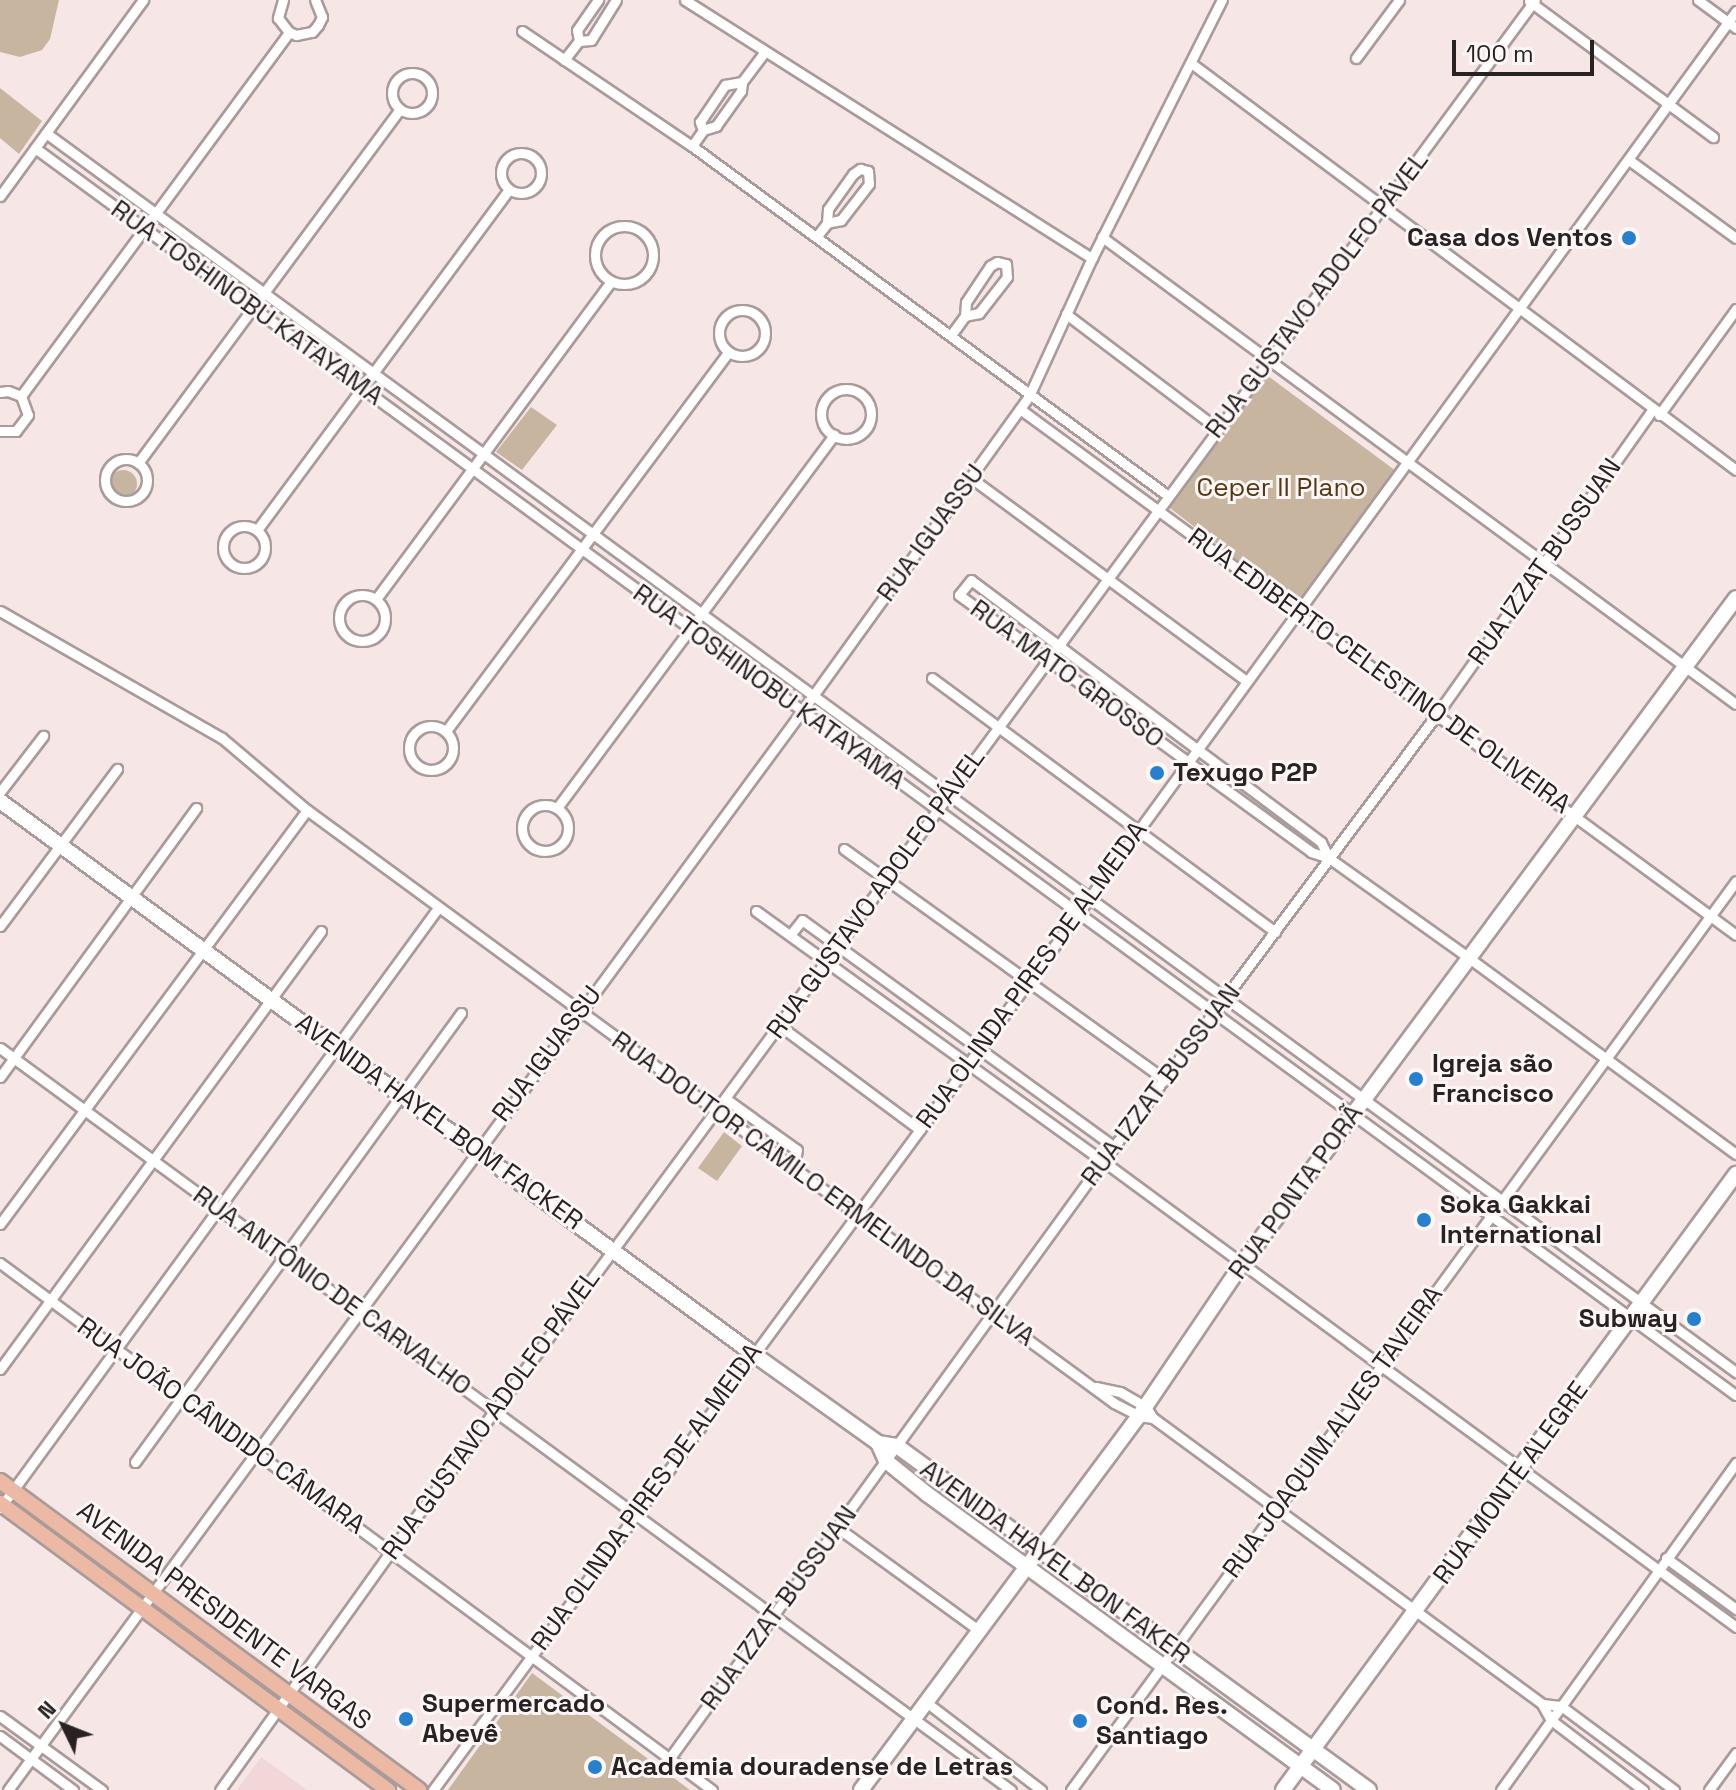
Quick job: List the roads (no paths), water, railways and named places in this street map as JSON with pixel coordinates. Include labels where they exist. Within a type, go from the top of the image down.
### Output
[{"type":"main road","name":"AVENIDA PRESIDENTE VARGAS","points":[[0,1481],[419,1790]]},
{"type":"main road","name":"AVENIDA PRESIDENTE VARGAS","points":[[1,1505],[388,1790]]},
{"type":"street","points":[[0,196],[143,0]]},
{"type":"street","points":[[283,0],[278,18],[289,32],[305,34],[318,25],[322,17],[315,0]]},
{"type":"street","points":[[579,41],[577,30],[598,0]]},
{"type":"street","points":[[564,60],[579,41],[591,40],[616,0]]},
{"type":"street","points":[[685,0],[1092,258]]},
{"type":"street","name":"RUA IGUASSU","points":[[8,1790],[150,1592],[813,696],[1029,396],[1102,237],[1222,0]]},
{"type":"street","points":[[1356,58],[1399,0]]},
{"type":"street","points":[[1698,0],[1732,25]]},
{"type":"street","points":[[1531,1],[1713,137]]},
{"type":"street","name":"RUA GUSTAVO ADOLFO PÁVEL","points":[[220,1790],[494,1410],[780,1026],[1531,1]]},
{"type":"street","name":"RUA OLINDA PIRES DE ALMEIDA","points":[[433,1790],[637,1516],[752,1353],[979,1050],[1077,911],[1669,104],[1732,25],[1736,11]]},
{"type":"street","points":[[522,31],[692,146],[1167,495]]},
{"type":"street","points":[[21,396],[289,32]]},
{"type":"street","points":[[692,146],[703,130],[716,126],[741,91],[742,82],[765,52]]},
{"type":"street","points":[[1191,63],[1736,470]]},
{"type":"street","points":[[409,73],[425,77],[432,92],[427,106],[416,112],[400,109],[392,97],[395,81],[409,73]]},
{"type":"street","points":[[703,130],[700,122],[725,85],[742,82]]},
{"type":"street","points":[[138,463],[400,109]]},
{"type":"street","name":"RUA TOSHINOBU KATAYAMA","points":[[46,133],[261,295],[950,794],[1736,1372]]},
{"type":"street","name":"RUA TOSHINOBU KATAYAMA","points":[[35,148],[1736,1395]]},
{"type":"street","points":[[516,154],[532,156],[540,168],[538,184],[526,192],[509,190],[502,176],[504,163],[516,154]]},
{"type":"street","points":[[1629,160],[1736,238]]},
{"type":"street","points":[[817,236],[827,223],[828,209],[853,174],[860,169],[868,171],[869,184],[838,223],[827,223]]},
{"type":"street","points":[[257,530],[509,190]]},
{"type":"street","points":[[618,227],[637,229],[653,251],[650,269],[637,281],[619,284],[611,281],[597,267],[596,247],[601,238],[618,227]]},
{"type":"street","points":[[1102,237],[1736,704]]},
{"type":"street","points":[[951,335],[965,316],[966,302],[990,266],[997,262],[1006,264],[1007,277],[979,313],[965,316]]},
{"type":"street","points":[[376,599],[611,281]]},
{"type":"street","name":"RUA IZZAT BUSSUAN","points":[[669,1759],[1103,1161],[1437,714],[1655,412],[1736,309]]},
{"type":"street","points":[[736,311],[757,315],[765,328],[763,344],[744,356],[729,352],[720,340],[724,319],[736,311]]},
{"type":"street","points":[[1066,314],[1217,428]]},
{"type":"street","points":[[446,731],[729,352]]},
{"type":"street","points":[[843,389],[859,392],[870,405],[870,422],[859,435],[842,438],[834,435],[824,424],[824,402],[843,389]]},
{"type":"street","points":[[0,392],[8,391],[21,396],[28,408],[26,421],[16,431],[0,431]]},
{"type":"street","name":"RUA EDIBERTO CELESTINO DE OLIVEIRA","points":[[1020,409],[1736,935]]},
{"type":"street","points":[[557,808],[834,435]]},
{"type":"street","points":[[125,459],[138,463],[147,482],[141,495],[128,501],[115,499],[104,481],[108,468],[125,459]]},
{"type":"street","points":[[971,478],[1246,681]]},
{"type":"street","points":[[243,526],[257,530],[264,541],[260,559],[243,567],[231,563],[224,551],[230,531],[243,526]]},
{"type":"street","name":"RUA MATO GROSSO","points":[[1329,858],[1321,842],[971,580],[959,595],[1311,852],[1329,858],[1469,958],[1736,1154]]},
{"type":"street","points":[[353,597],[376,599],[384,612],[380,633],[359,642],[346,636],[338,622],[341,607],[353,597]]},
{"type":"street","name":"RUA PONTA PORÃ","points":[[861,1790],[1039,1550],[1146,1414],[1242,1264],[1736,598]]},
{"type":"street","name":"RUA DOUTOR CAMILO ERMELINDO DA SILVA","points":[[0,611],[222,738],[307,810],[438,908],[1094,1386],[1120,1392],[1542,1704]]},
{"type":"street","points":[[932,678],[1275,932]]},
{"type":"street","points":[[426,725],[446,731],[453,752],[445,765],[431,770],[417,766],[409,753],[414,733],[426,725]]},
{"type":"street","points":[[0,792],[43,736]]},
{"type":"street","points":[[870,761],[881,745]]},
{"type":"street","points":[[2,920],[117,769]]},
{"type":"street","name":"AVENIDA HAYEL BOM FACKER","points":[[0,801],[752,1353],[878,1443],[897,1446]]},
{"type":"street","points":[[534,807],[557,808],[568,826],[564,841],[545,851],[531,847],[522,834],[524,818],[534,807]]},
{"type":"street","points":[[0,1077],[196,808]]},
{"type":"street","points":[[0,1224],[307,810]]},
{"type":"street","points":[[844,849],[1165,1080]]},
{"type":"street","name":"RUA JOAQUIM ALVES TAVEIRA","points":[[1071,1790],[1280,1509],[1378,1366],[1736,881]]},
{"type":"street","points":[[1,1505],[438,908]]},
{"type":"street","points":[[756,911],[969,1063],[1736,1627]]},
{"type":"street","points":[[790,935],[802,920],[1114,1147]]},
{"type":"street","points":[[0,1369],[321,931]]},
{"type":"street","points":[[135,1462],[461,1013]]},
{"type":"street","points":[[780,1026],[920,1130]]},
{"type":"street","name":"RUA ANTÔNIO DE CARVALHO","points":[[0,1048],[1011,1790]]},
{"type":"street","points":[[726,1099],[797,1150],[793,1167]]},
{"type":"street","name":"RUA MONTE ALEGRE","points":[[1283,1790],[1521,1471],[1736,1174]]},
{"type":"street","name":"RUA JOÃO CÂNDIDO CÂMARA","points":[[0,1263],[712,1790]]},
{"type":"street","points":[[878,1443],[886,1461],[1333,1790]]},
{"type":"street","name":"AVENIDA HAYEL BON FAKER","points":[[897,1446],[1174,1651],[1369,1790]]},
{"type":"street","points":[[1501,1790],[1736,1463]]},
{"type":"street","points":[[838,1528],[980,1631]]},
{"type":"street","points":[[1666,1558],[1736,1609]]},
{"type":"street","points":[[926,1702],[1041,1790]]},
{"type":"street","points":[[1542,1704],[1561,1706],[1674,1790]]},
{"type":"street","points":[[1542,1704],[1551,1720],[1643,1790]]},
{"type":"street","points":[[0,1716],[102,1790]]},
{"type":"street","points":[[0,1736],[73,1790]]},
{"type":"street","points":[[1709,1790],[1736,1753]]},
{"type":"place","name":"Casa dos Ventos","points":[[1629,238]]},
{"type":"place","name":"Texugo P2P","points":[[1157,773]]},
{"type":"place","name":"Igreja são Francisco","points":[[1416,1079]]},
{"type":"place","name":"Soka Gakkai International","points":[[1424,1220]]},
{"type":"place","name":"Subway","points":[[1694,1319]]},
{"type":"place","name":"Supermercado Abevê","points":[[406,1719]]},
{"type":"place","name":"Cond. Res. Santiago","points":[[1080,1721]]},
{"type":"place","name":"Academia douradense de Letras","points":[[595,1767]]},
{"type":"park label","name":"Ceper II Plano","points":[[1281,488]]}]
